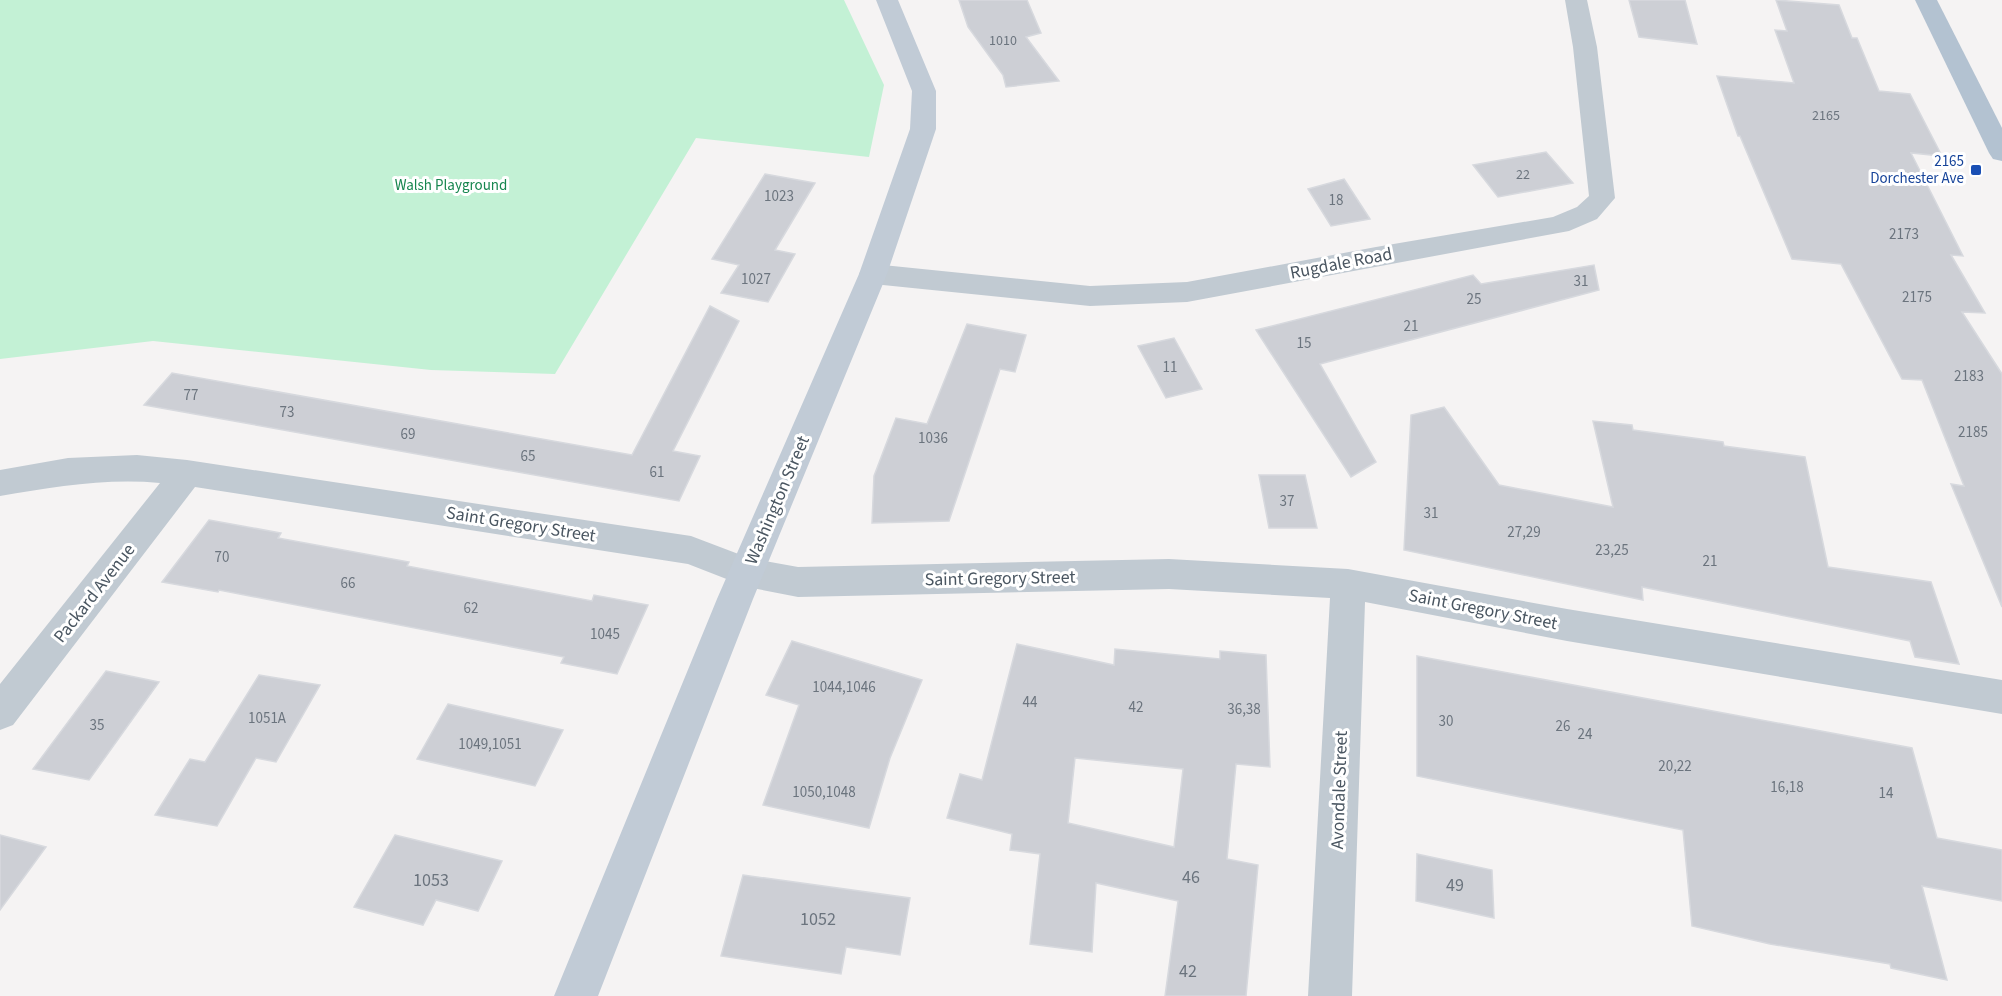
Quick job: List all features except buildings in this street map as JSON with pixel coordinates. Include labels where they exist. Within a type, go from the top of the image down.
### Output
[{"type":"main road","name":"Washington Street","points":[[576,996],[747,572],[873,274],[923,129],[924,91],[887,0]]},
{"type":"main road","points":[[1926,0],[2002,153]]},
{"type":"street","name":"Rugdale Road","points":[[873,274],[1029,292],[1090,296],[1187,292],[1376,256],[1558,225],[1587,213],[1602,198],[1585,47],[1576,0]]},
{"type":"street","name":"Saint Gregory Street","points":[[0,483],[68,471],[137,468],[187,474],[691,550],[747,572],[798,582],[1169,574],[1348,584],[1567,625],[2002,697]]},
{"type":"street","name":"Packard Avenue","points":[[0,713],[187,474]]},
{"type":"street","name":"Avondale Street","points":[[1330,996],[1348,584]]},
{"type":"green space","name":"Walsh Playground","points":[[0,0],[844,0],[884,85],[869,157],[696,138],[555,374],[431,370],[153,341],[0,359]]},
{"type":"place","name":"2165 Dorchester Ave","points":[[1976,170]]}]
